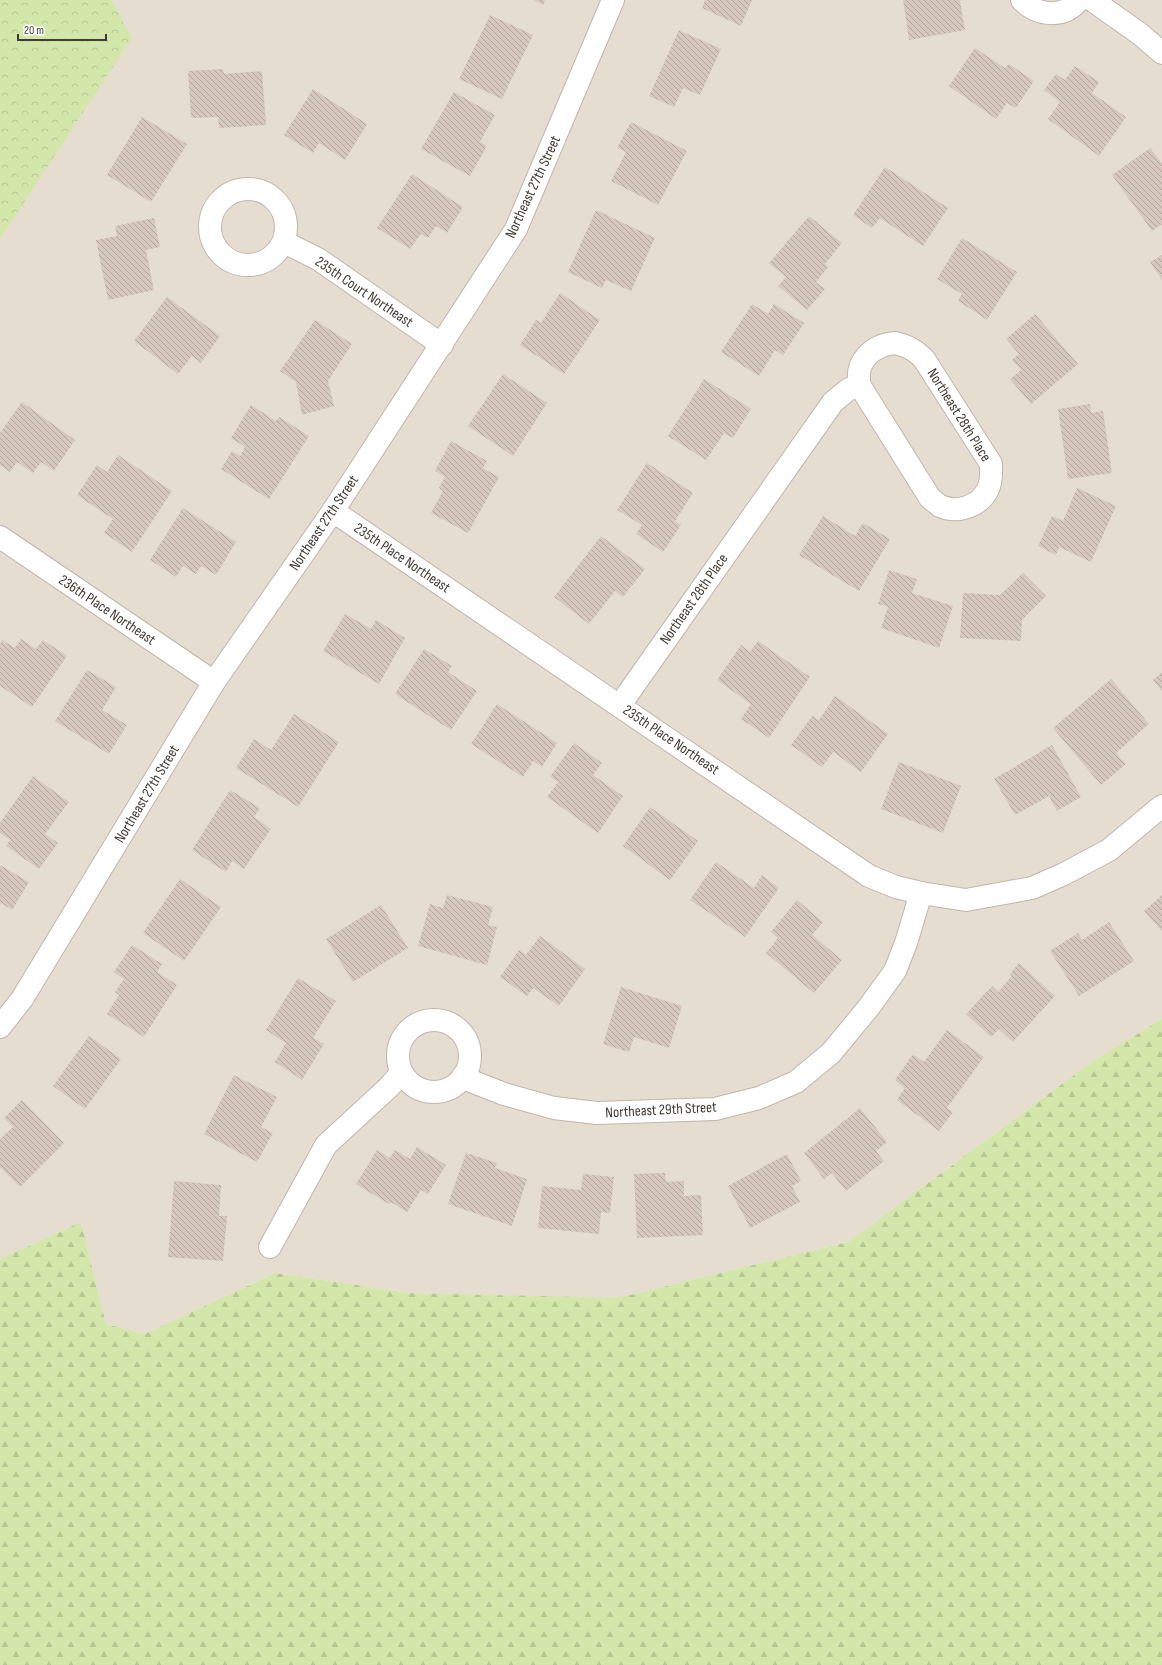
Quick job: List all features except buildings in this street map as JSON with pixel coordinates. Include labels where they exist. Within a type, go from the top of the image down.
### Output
[{"type":"street","name":"Northeast 27th Street","points":[[0,1027],[22,999],[214,682],[333,511],[516,229],[556,139],[613,0]]},
{"type":"street","points":[[1022,0],[1028,6],[1040,12],[1052,13],[1065,10],[1076,4],[1079,0]]},
{"type":"street","points":[[1092,0],[1140,34],[1162,53]]},
{"type":"street","name":"235th Court Northeast","points":[[284,242],[318,259],[442,345]]},
{"type":"street","name":"Northeast 28th Place","points":[[896,343],[907,345],[916,351],[924,359],[991,464],[991,477],[983,498],[962,509],[951,509],[939,505],[930,498],[860,386],[860,368],[866,357],[874,349],[884,344],[896,343]]},
{"type":"street","name":"Northeast 28th Place","points":[[620,705],[833,402],[849,389],[860,386]]},
{"type":"street","name":"235th Place Northeast","points":[[333,511],[869,876],[896,887],[921,893],[966,900],[1032,888],[1064,874],[1109,850],[1162,806]]},
{"type":"street","name":"236th Place Northeast","points":[[0,537],[214,682]]},
{"type":"street","name":"Northeast 29th Street","points":[[464,1076],[471,1081],[504,1094],[554,1108],[598,1113],[715,1109],[758,1098],[796,1082],[831,1053],[869,1007],[895,971],[906,943],[921,893]]},
{"type":"street","points":[[430,1019],[442,1020],[453,1024],[462,1032],[468,1042],[470,1054],[469,1066],[464,1076],[455,1085],[444,1091],[432,1092],[419,1089],[409,1082],[401,1072],[398,1061],[398,1049],[402,1038],[409,1029],[419,1022],[430,1019]]},
{"type":"street","points":[[270,1247],[326,1144],[389,1087],[401,1072]]},
{"type":"shaded area","points":[[0,0],[1162,0],[1162,1019],[1093,1061],[848,1242],[615,1299],[410,1293],[275,1273],[145,1334],[106,1324],[81,1222],[0,1259]]},
{"type":"green space","points":[[0,0],[112,0],[132,38],[0,239]]},
{"type":"green space","points":[[1162,1019],[1162,1665],[0,1665],[0,1259],[81,1222],[106,1324],[145,1334],[275,1273],[410,1293],[618,1298],[848,1242],[1093,1061]]}]
